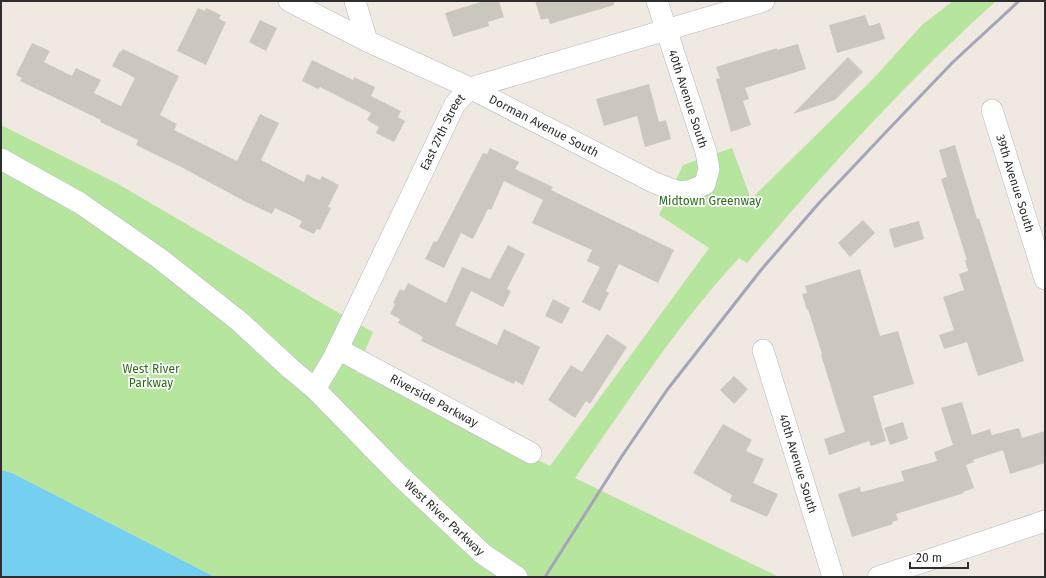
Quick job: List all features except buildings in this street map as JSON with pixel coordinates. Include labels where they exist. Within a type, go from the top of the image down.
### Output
[{"type":"street","name":"Dorman Avenue South","points":[[289,1],[470,88],[653,182],[682,193],[693,190]]},
{"type":"street","points":[[355,1],[368,40]]},
{"type":"street","name":"40th Avenue South","points":[[657,1],[665,30],[706,152],[709,169],[705,184],[693,190]]},
{"type":"street","name":"East 27th Street","points":[[315,389],[338,349],[455,104],[470,88],[764,1]]},
{"type":"street","name":"39th Avenue South","points":[[992,110],[1045,279]]},
{"type":"street","name":"West River Parkway","points":[[1,159],[80,203],[159,258],[239,320],[291,369],[315,389],[399,475],[483,554],[517,577]]},
{"type":"street","name":"Riverside Parkway","points":[[338,349],[531,453]]},
{"type":"street","name":"40th Avenue South","points":[[763,350],[833,577]]},
{"type":"street","points":[[878,577],[1045,522]]},
{"type":"green space","name":"West River Parkway","points":[[953,1],[996,1],[898,95],[836,161],[747,263],[739,258],[716,284],[653,365],[575,478],[779,577],[215,577],[12,473],[1,470],[1,125],[118,184],[373,332],[356,372],[550,466],[709,248],[659,215],[683,165],[732,148],[751,199],[873,79],[922,25]]},
{"type":"water","points":[[1,470],[12,473],[215,577],[1,577]]},
{"type":"railway","points":[[545,577],[622,456],[667,390],[761,270],[819,203],[953,62],[1019,1]]},
{"type":"park label","name":"Midtown Greenway","points":[[710,201]]}]
